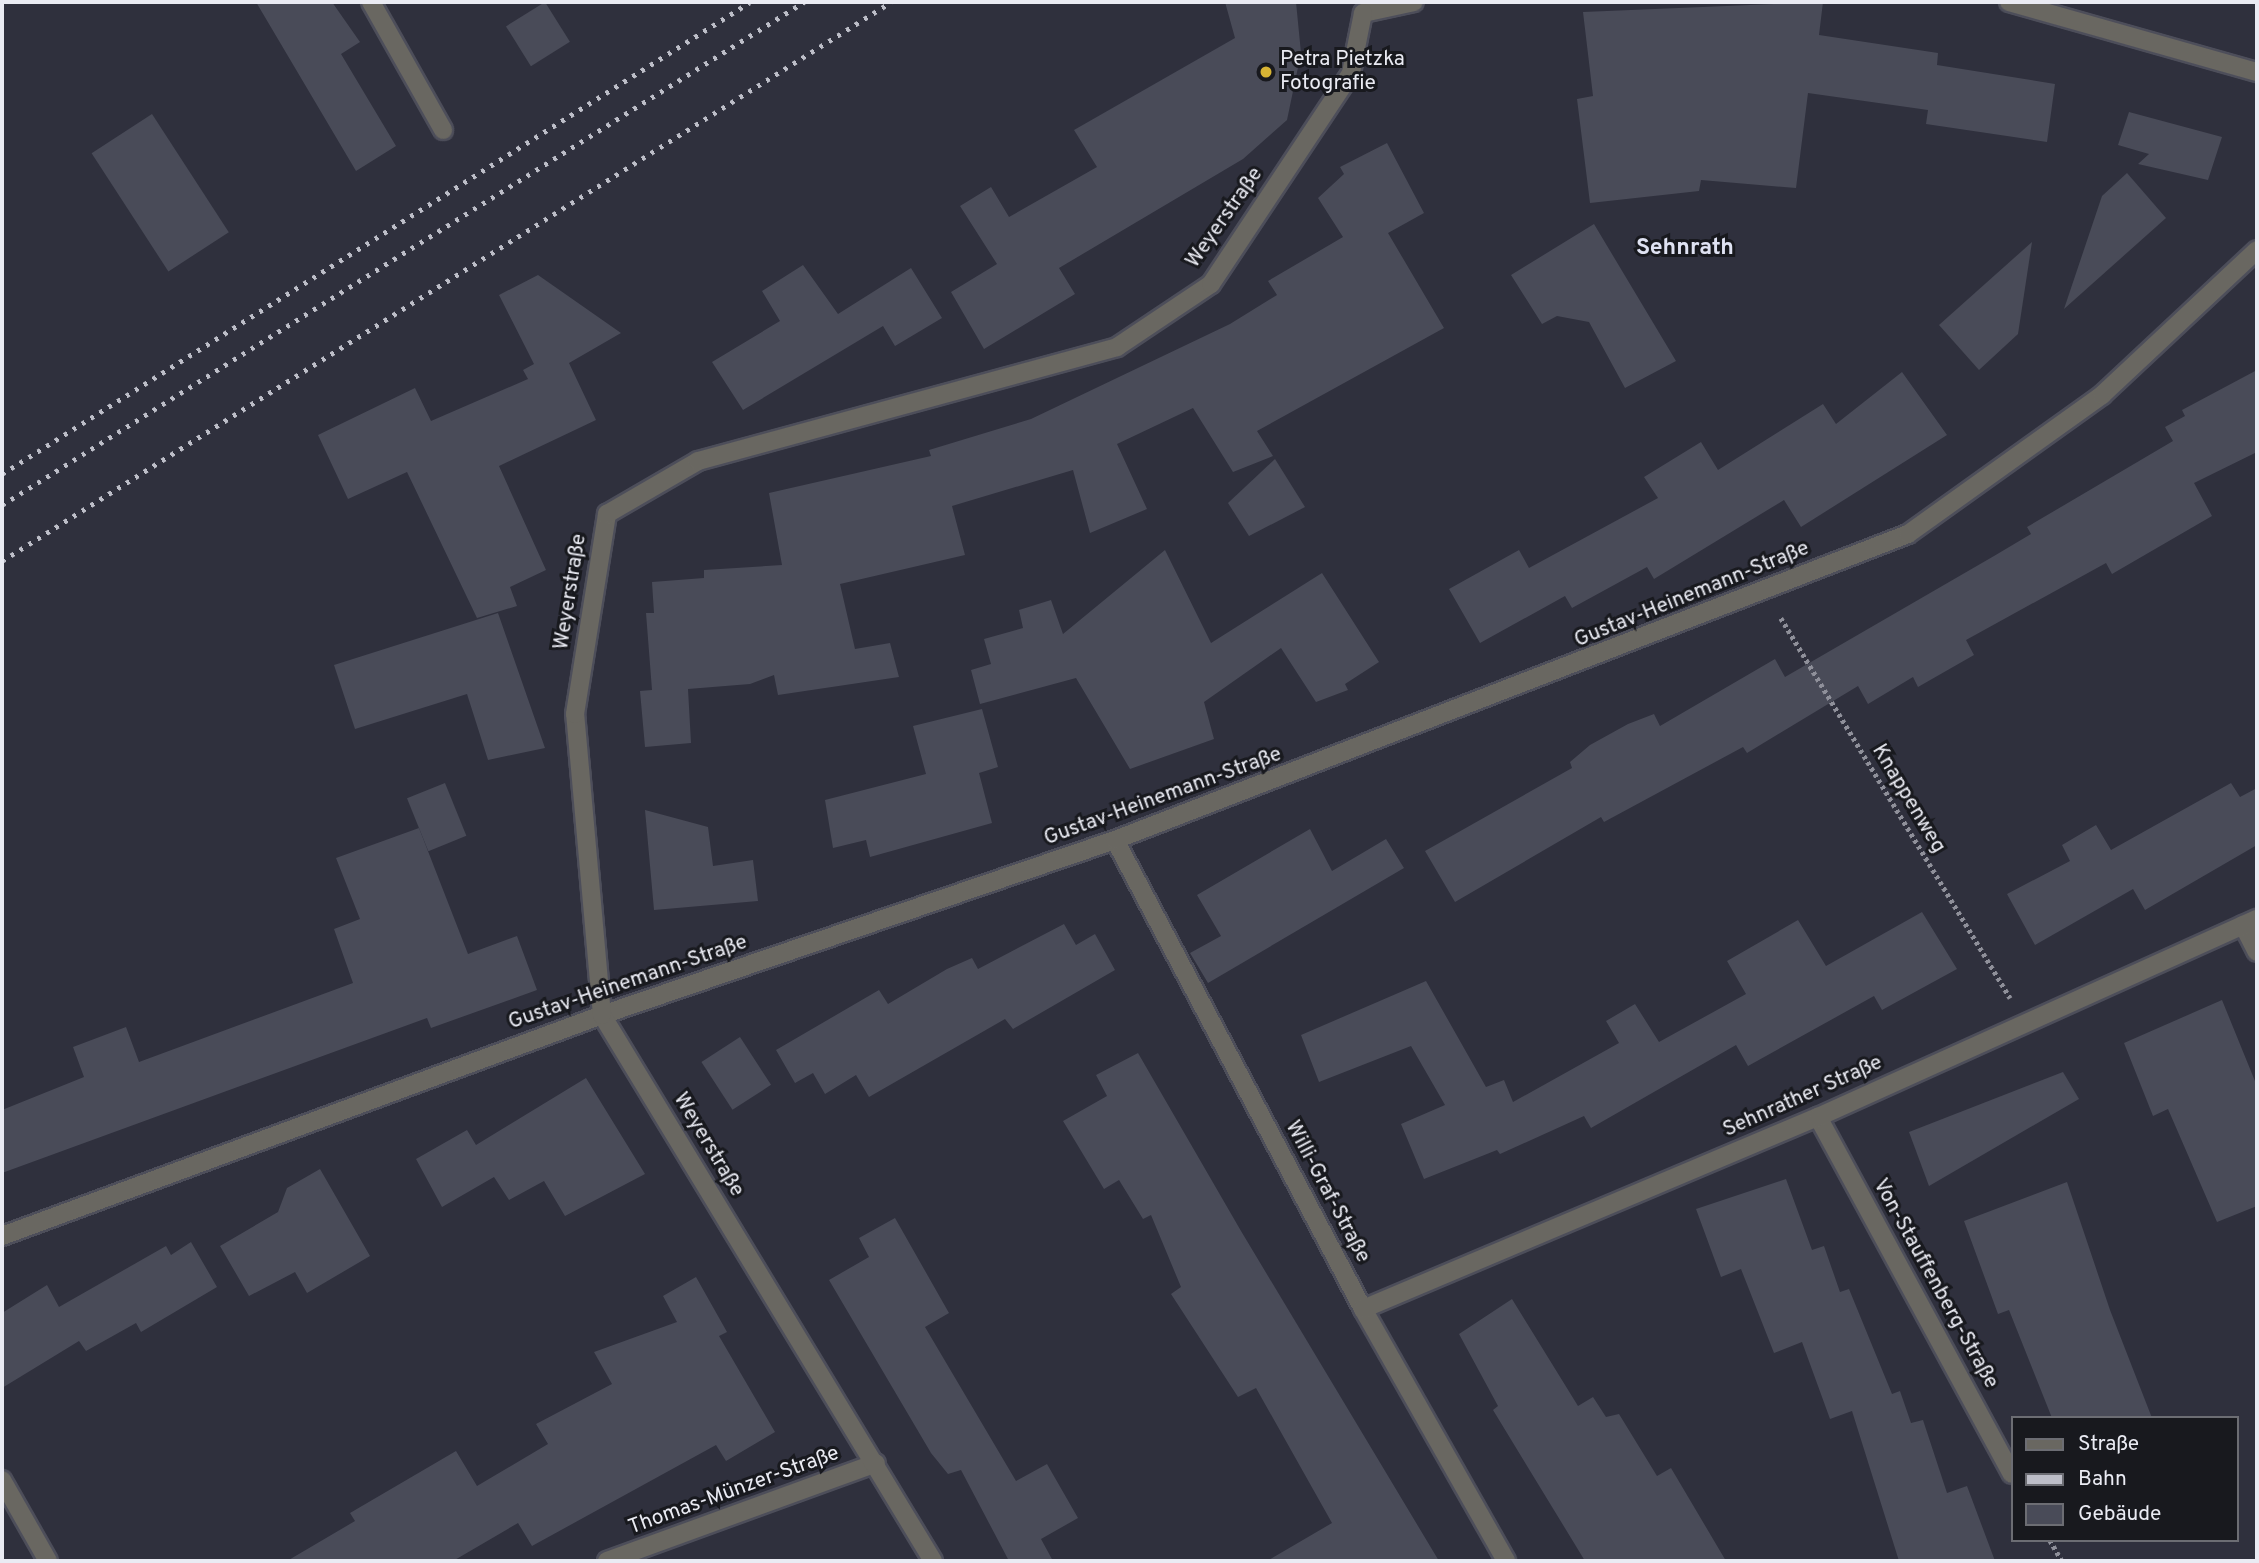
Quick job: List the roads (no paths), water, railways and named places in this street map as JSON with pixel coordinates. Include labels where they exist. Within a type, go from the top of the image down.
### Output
[{"type":"street","points":[[371,2],[443,130]]},
{"type":"street","name":"Weyerstraße","points":[[933,1561],[602,1015],[575,715],[607,514],[698,461],[1117,347],[1211,284],[1351,73],[1361,8],[1414,2]]},
{"type":"street","points":[[2009,2],[2257,72]]},
{"type":"street","name":"Gustav-Heinemann-Straße","points":[[2,1236],[602,1015],[1115,841],[1908,534],[2102,395],[2257,250]]},
{"type":"street","name":"Willi-Graf-Straße","points":[[1115,841],[1363,1309],[1506,1561]]},
{"type":"street","points":[[2250,922],[2257,952]]},
{"type":"street","name":"Sehnrather Straße","points":[[1363,1309],[1818,1117],[2250,922]]},
{"type":"street","name":"Von-Stauffenberg-Straße","points":[[1818,1117],[2010,1470]]},
{"type":"street","name":"Thomas-Münzer-Straße","points":[[607,1561],[876,1463]]},
{"type":"street","points":[[2,1480],[48,1561]]},
{"type":"railway","points":[[2,474],[750,2]]},
{"type":"railway","points":[[2,505],[804,2]]},
{"type":"railway","points":[[2,561],[891,2]]},
{"type":"place","name":"Petra Pietzka Fotografie","points":[[1266,72]]},
{"type":"district","name":"Sehnrath","points":[[1685,249]]}]
